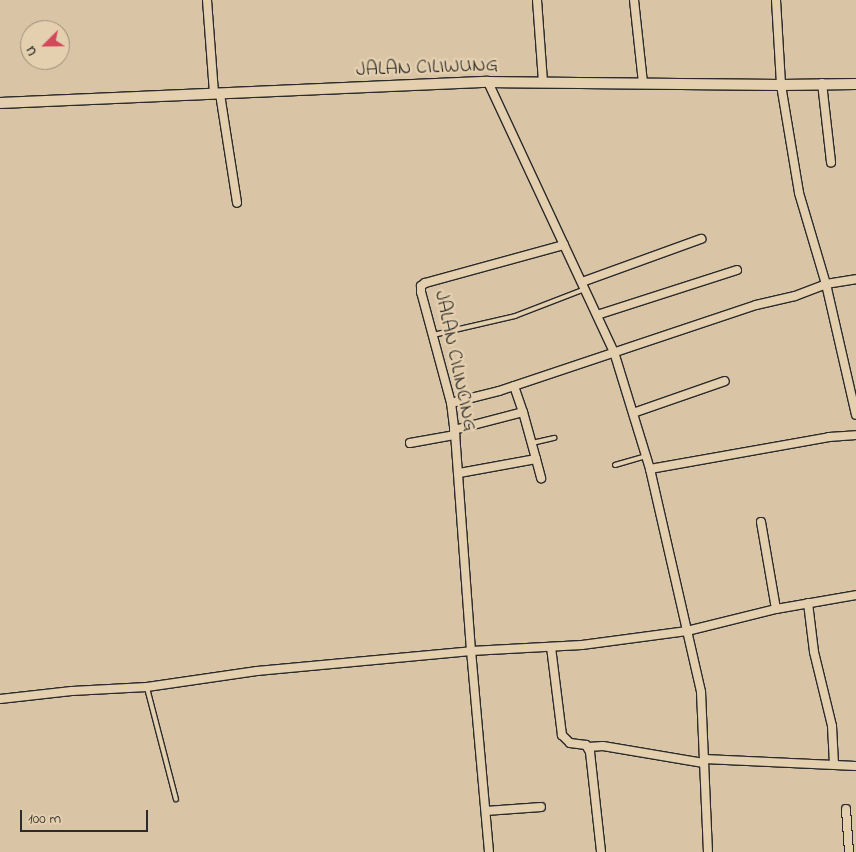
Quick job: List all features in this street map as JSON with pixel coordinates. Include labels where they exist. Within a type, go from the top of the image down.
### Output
[{"type":"main road","name":"JALAN CILIWUNG","points":[[0,103],[488,82],[781,86],[822,83],[856,84]]},
{"type":"street","points":[[207,0],[217,94],[237,203]]},
{"type":"street","points":[[537,0],[543,82]]},
{"type":"street","points":[[634,0],[643,83]]},
{"type":"street","points":[[776,0],[781,86],[799,193],[826,284],[853,388],[852,401],[856,416]]},
{"type":"street","points":[[488,82],[614,352],[650,469],[701,692],[708,852]]},
{"type":"street","points":[[822,83],[831,162]]},
{"type":"street","points":[[583,285],[701,239]]},
{"type":"street","name":"JALAN CILINCING","points":[[489,852],[471,651],[455,432],[451,403],[421,292],[424,283],[564,245]]},
{"type":"street","points":[[597,315],[737,270]]},
{"type":"street","points":[[451,403],[514,386],[826,284],[856,279]]},
{"type":"street","points":[[633,414],[725,381]]},
{"type":"street","points":[[514,386],[541,478]]},
{"type":"street","points":[[410,443],[523,412]]},
{"type":"street","points":[[650,469],[829,437],[856,435]]},
{"type":"street","points":[[459,473],[536,459]]},
{"type":"street","points":[[761,522],[776,609]]},
{"type":"street","points":[[0,699],[72,691],[147,687],[257,671],[471,651],[551,647],[688,631],[776,609],[856,595]]},
{"type":"street","points":[[808,603],[814,652],[832,726],[834,764]]},
{"type":"street","points":[[551,647],[562,735],[570,743],[584,744],[588,747],[603,746],[704,761],[856,766]]},
{"type":"street","points":[[588,747],[601,852]]},
{"type":"street","points":[[486,811],[541,806]]},
{"type":"street","points":[[846,809],[849,852]]},
{"type":"lane","points":[[433,336],[515,316],[583,285]]},
{"type":"lane","points":[[532,443],[554,438]]},
{"type":"lane","points":[[615,465],[646,456]]},
{"type":"lane","points":[[147,687],[176,799]]}]
